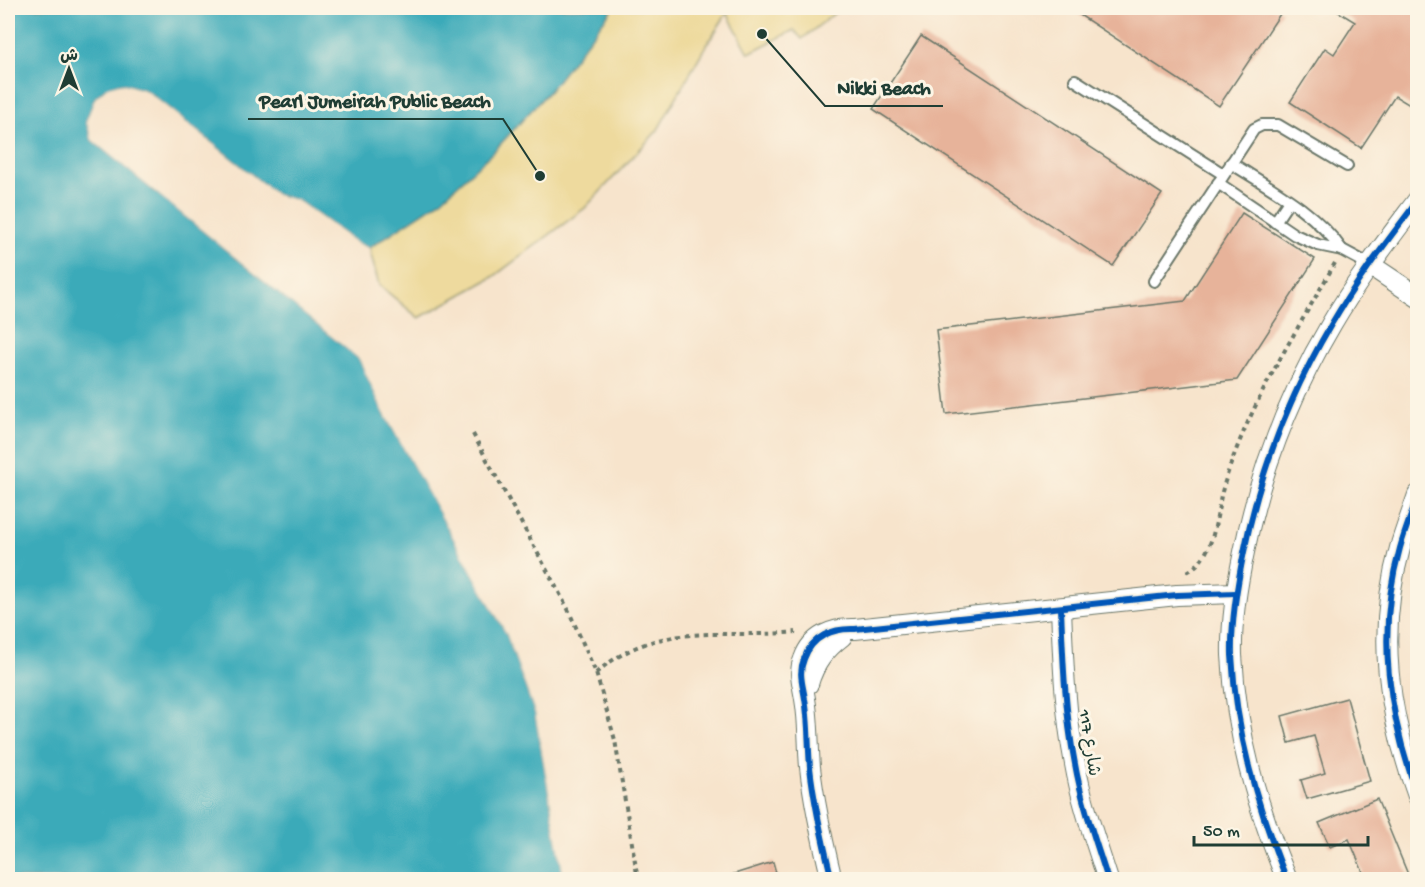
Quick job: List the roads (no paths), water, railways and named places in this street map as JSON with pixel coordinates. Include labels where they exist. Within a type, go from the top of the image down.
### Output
[{"type":"street","points":[[1287,879],[1266,828],[1249,771],[1238,713],[1232,653],[1236,593],[1252,513],[1272,447],[1299,384],[1332,323],[1418,200]]},
{"type":"street","points":[[1371,265],[1418,297]]},
{"type":"street","points":[[1418,495],[1400,549],[1387,634],[1388,676],[1394,718],[1418,796]]},
{"type":"street","points":[[832,879],[821,836],[810,767],[805,697],[801,685],[803,659],[818,639],[829,632],[842,629],[1177,595],[1236,593]]},
{"type":"street","name":"شارع 117","points":[[1061,608],[1064,671],[1075,765],[1087,816],[1108,879]]},
{"type":"lane","points":[[1075,80],[1221,178],[1275,222],[1306,241],[1342,250],[1371,265]]},
{"type":"lane","points":[[1154,281],[1254,129],[1270,124],[1286,128],[1347,166]]},
{"type":"lane","points":[[1231,163],[1318,222],[1335,239],[1342,250]]},
{"type":"lane","points":[[1275,222],[1289,201]]},
{"type":"water","points":[[8,8],[613,8],[550,90],[494,151],[439,202],[369,248],[357,243],[297,200],[277,195],[147,91],[122,83],[107,87],[95,98],[86,121],[92,140],[359,359],[384,413],[506,633],[535,713],[564,879],[8,879]]},
{"type":"place","name":"Nikki Beach","points":[[762,34]]},
{"type":"place","name":"Pearl Jumeirah Public Beach","points":[[540,176]]}]
